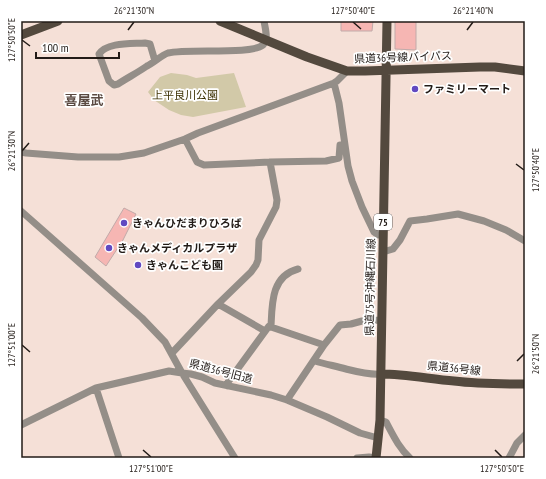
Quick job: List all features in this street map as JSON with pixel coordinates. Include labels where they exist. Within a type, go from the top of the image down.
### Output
[{"type":"main road","points":[[21,35],[58,21]]},
{"type":"main road","name":"県道36号線バイパス","points":[[220,21],[265,41],[347,71],[355,72],[480,66],[525,71]]},
{"type":"main road","name":"県道75号沖縄石川線","points":[[376,458],[380,420],[387,21]]},
{"type":"main road","name":"県道36号線","points":[[381,374],[486,384],[525,384]]},
{"type":"street","points":[[155,61],[150,44],[145,43],[112,45],[102,50],[99,54],[109,81],[114,85],[118,84],[155,61],[167,53],[250,49],[262,45],[265,41],[266,33],[264,21]]},
{"type":"street","points":[[21,152],[78,157],[119,157],[144,153],[334,83],[347,71]]},
{"type":"street","points":[[334,83],[339,103],[344,145],[352,181],[374,232],[383,236]]},
{"type":"street","points":[[185,139],[197,162],[204,166],[270,162],[326,161],[339,158],[340,145],[344,145]]},
{"type":"street","points":[[172,353],[218,304],[251,272],[256,265],[260,240],[276,207],[270,162]]},
{"type":"street","name":"県道36号旧道","points":[[21,212],[142,318],[165,342],[182,373],[202,377],[215,383],[287,400],[360,433],[378,438]]},
{"type":"street","points":[[383,252],[393,250],[410,221],[458,214],[484,221],[506,230],[525,241]]},
{"type":"street","points":[[228,386],[228,382],[268,329],[272,303],[280,280],[284,274],[290,270],[298,269]]},
{"type":"street","points":[[218,304],[268,329],[324,345]]},
{"type":"street","points":[[287,400],[324,345],[340,325],[382,320]]},
{"type":"street","points":[[314,361],[360,372],[381,374]]},
{"type":"street","points":[[21,425],[96,388],[169,371],[182,373],[235,458]]},
{"type":"street","points":[[96,388],[119,458]]},
{"type":"street","points":[[380,420],[386,422],[406,457]]},
{"type":"street","points":[[509,458],[517,443],[525,435]]},
{"type":"street","points":[[357,458],[376,458]]},
{"type":"green space","name":"上平良川公園","points":[[171,73],[196,78],[234,73],[246,107],[193,117],[181,115],[169,110],[154,100],[148,92],[160,77]]},
{"type":"building","points":[[341,21],[373,21],[372,31],[341,31]]},
{"type":"building","points":[[395,21],[416,21],[416,50],[395,49]]},
{"type":"building","points":[[124,208],[136,214],[123,240],[106,266],[95,257]]},
{"type":"place","name":"ファミリーマート","points":[[415,89]]},
{"type":"place","name":"きゃんひだまりひろば","points":[[124,223]]},
{"type":"place","name":"きゃんメディカルプラザ","points":[[109,248]]},
{"type":"place","name":"きゃんこども園","points":[[138,265]]},
{"type":"district","name":"喜屋武","points":[[84,100]]}]
